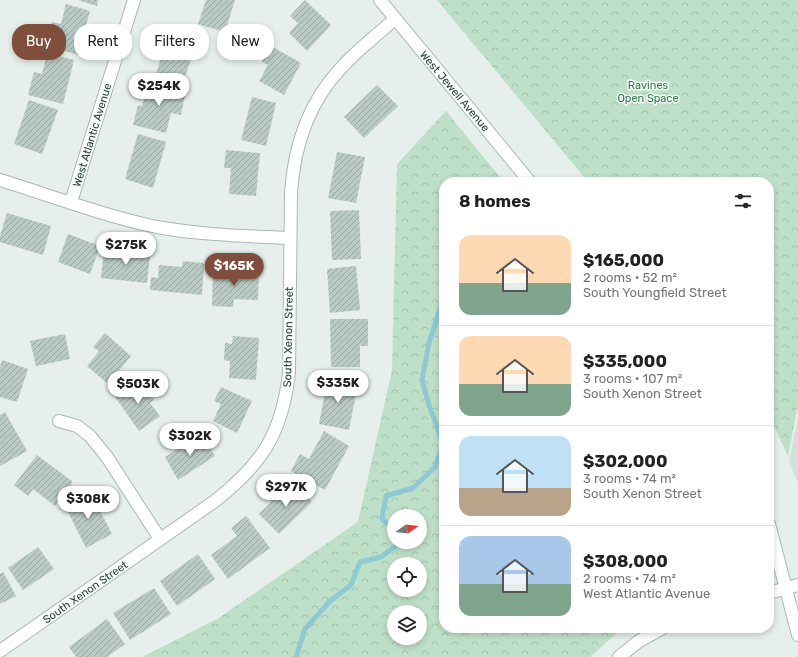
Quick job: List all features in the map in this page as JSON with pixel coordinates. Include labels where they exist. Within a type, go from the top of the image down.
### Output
[{"type":"street","name":"West Atlantic Avenue","points":[[71,202],[134,0]]},
{"type":"street","name":"West Jewell Avenue","points":[[380,0],[526,177]]},
{"type":"street","name":"South Xenon Street","points":[[0,651],[215,501],[247,473],[275,432],[286,397],[289,373],[290,212],[292,171],[303,130],[320,95],[341,68],[395,19]]},
{"type":"street","points":[[0,180],[132,221],[178,230],[233,236],[290,238]]},
{"type":"street","points":[[59,421],[77,426],[90,436],[107,457],[160,539]]},
{"type":"street","points":[[774,537],[792,586],[798,635]]},
{"type":"street","points":[[774,591],[792,586]]},
{"type":"street","points":[[619,657],[639,641],[654,633]]},
{"type":"shaded area","points":[[798,418],[798,483],[789,461]]},
{"type":"green space","name":"Ravines Open Space","points":[[437,0],[798,0],[798,405],[788,456],[774,427],[774,177],[584,177]]},
{"type":"green space","points":[[446,111],[500,177],[439,177],[439,633],[617,633],[590,657],[142,657],[217,619],[358,522],[392,370],[397,164]]},
{"type":"building","points":[[78,0],[98,0],[97,6]]},
{"type":"building","points":[[206,0],[235,0],[228,24],[217,24],[217,30],[209,27],[209,24],[198,24]]},
{"type":"building","points":[[305,0],[331,25],[307,51],[289,33],[298,23],[290,16]]},
{"type":"building","points":[[66,4],[90,11],[86,24],[74,24],[74,54],[66,52],[66,24],[61,24]]},
{"type":"building","points":[[274,48],[301,63],[284,95],[259,81],[268,65],[262,62],[263,60],[274,60]]},
{"type":"building","points":[[66,58],[74,60],[63,104],[28,95],[34,72],[42,74],[45,60],[66,60]]},
{"type":"building","points":[[160,60],[191,60],[183,83],[156,74]]},
{"type":"building","points":[[149,81],[186,90],[181,115],[171,113],[166,133],[133,125],[138,105],[142,106]]},
{"type":"building","points":[[377,85],[398,106],[364,138],[344,117]]},
{"type":"building","points":[[252,97],[276,103],[266,146],[241,140]]},
{"type":"building","points":[[29,100],[58,110],[42,154],[14,144]]},
{"type":"building","points":[[138,134],[166,142],[153,188],[125,179]]},
{"type":"building","points":[[226,150],[260,153],[256,196],[229,194],[231,168],[224,168]]},
{"type":"building","points":[[337,152],[365,157],[356,203],[328,198]]},
{"type":"building","points":[[359,210],[361,259],[332,260],[330,211]]},
{"type":"building","points":[[7,213],[51,226],[43,255],[0,242],[0,236]]},
{"type":"building","points":[[68,234],[100,246],[90,274],[58,262]]},
{"type":"building","points":[[104,250],[150,255],[147,283],[101,278]]},
{"type":"building","points":[[183,261],[204,263],[202,295],[150,290],[151,277],[158,278],[159,265],[182,267]]},
{"type":"building","points":[[356,266],[360,310],[330,313],[327,269]]},
{"type":"building","points":[[213,270],[259,271],[258,300],[234,299],[233,307],[212,306]]},
{"type":"building","points":[[330,319],[368,319],[368,346],[360,346],[360,367],[331,367]]},
{"type":"building","points":[[105,333],[131,356],[108,384],[87,366],[99,351],[93,347]]},
{"type":"building","points":[[65,334],[70,359],[36,366],[30,341]]},
{"type":"building","points":[[233,336],[259,338],[256,380],[229,378],[230,361],[224,360],[225,343],[232,344]]},
{"type":"building","points":[[2,360],[28,369],[17,402],[0,397],[0,368]]},
{"type":"building","points":[[328,377],[358,383],[349,430],[319,424]]},
{"type":"building","points":[[140,380],[154,400],[150,403],[160,416],[139,431],[115,397]]},
{"type":"building","points":[[221,387],[252,401],[237,433],[213,421],[221,404],[214,401]]},
{"type":"building","points":[[5,412],[27,451],[0,466],[0,415]]},
{"type":"building","points":[[324,431],[349,446],[325,490],[291,471],[300,454],[309,459]]},
{"type":"building","points":[[201,434],[215,456],[178,480],[165,457]]},
{"type":"building","points":[[37,455],[73,482],[55,506],[33,489],[28,496],[14,485]]},
{"type":"building","points":[[292,481],[312,502],[279,534],[259,514]]},
{"type":"building","points":[[91,493],[112,534],[86,548],[65,506]]},
{"type":"building","points":[[246,516],[270,548],[228,579],[211,555],[237,536],[231,528]]},
{"type":"building","points":[[38,547],[54,569],[23,590],[8,568]]},
{"type":"building","points":[[198,554],[215,579],[177,606],[160,581]]},
{"type":"building","points":[[3,572],[16,596],[0,604],[0,574]]},
{"type":"building","points":[[154,588],[171,614],[130,640],[113,613]]},
{"type":"building","points":[[107,619],[125,644],[107,657],[76,657],[69,647]]},
{"type":"waterway","points":[[439,312],[429,343],[422,380],[439,433]]},
{"type":"waterway","points":[[387,523],[382,519],[386,496],[413,488],[435,467],[439,456]]},
{"type":"waterway","points":[[296,657],[305,629],[330,601],[351,585],[360,562],[381,557],[392,549]]}]
